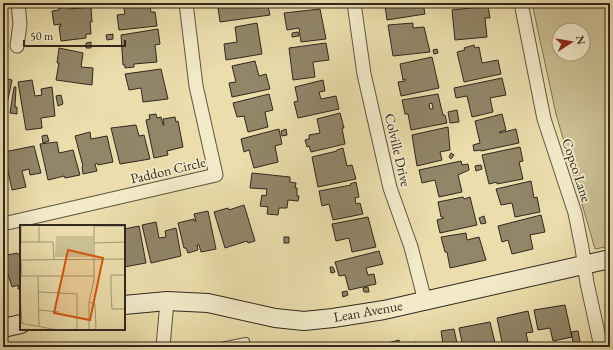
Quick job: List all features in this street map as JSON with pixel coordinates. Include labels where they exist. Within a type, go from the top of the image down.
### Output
[{"type":"street","points":[[17,46],[20,24],[18,3]]},
{"type":"street","name":"Paddon Circle","points":[[3,224],[216,175],[196,86],[186,3]]},
{"type":"street","name":"Colville Drive","points":[[354,3],[364,74],[390,188],[411,247],[425,301]]},
{"type":"street","name":"Copco Lane","points":[[521,3],[544,119],[575,213],[587,283],[601,347]]},
{"type":"street","name":"Lean Avenue","points":[[125,305],[167,301],[208,303],[275,318],[304,321],[384,310],[610,259]]},
{"type":"street","points":[[163,347],[167,301]]},
{"type":"street","points":[[3,328],[20,324]]},
{"type":"lane","points":[[215,347],[246,341]]},
{"type":"shaded area","points":[[532,3],[610,3],[610,246],[595,249],[556,114]]},
{"type":"building","points":[[53,3],[83,3],[53,6]]},
{"type":"building","points":[[123,3],[154,3],[155,5],[150,6],[151,12],[155,12],[157,26],[119,30],[117,15],[125,14]]},
{"type":"building","points":[[234,3],[257,3],[257,7],[268,6],[270,15],[220,22],[218,7],[235,5]]},
{"type":"building","points":[[284,3],[318,4],[293,7],[293,4],[285,5]]},
{"type":"building","points":[[401,3],[423,3],[425,14],[387,20],[385,6]]},
{"type":"building","points":[[450,3],[478,3],[450,5]]},
{"type":"building","points":[[69,6],[69,9],[91,7],[91,34],[86,34],[86,38],[61,41],[59,26],[61,26],[61,24],[54,25],[52,11]]},
{"type":"building","points":[[488,6],[490,18],[485,18],[487,37],[455,40],[452,10]]},
{"type":"building","points":[[320,9],[326,39],[301,42],[299,28],[287,30],[284,13]]},
{"type":"building","points":[[257,23],[262,54],[226,60],[224,44],[237,42],[235,27]]},
{"type":"building","points":[[413,23],[413,28],[424,27],[430,52],[393,56],[388,25]]},
{"type":"building","points":[[158,29],[160,44],[155,45],[157,62],[134,64],[134,67],[125,68],[125,65],[123,65],[121,35]]},
{"type":"building","points":[[298,32],[299,36],[292,37],[292,33]]},
{"type":"building","points":[[113,34],[113,39],[107,40],[106,35]]},
{"type":"building","points":[[91,42],[91,48],[86,48],[86,43]]},
{"type":"building","points":[[326,43],[329,60],[313,62],[315,77],[293,80],[289,48]]},
{"type":"building","points":[[474,45],[475,48],[479,47],[482,63],[498,60],[501,74],[464,82],[457,52]]},
{"type":"building","points":[[59,48],[83,53],[81,67],[93,68],[92,85],[56,80],[59,63],[57,63]]},
{"type":"building","points":[[437,49],[438,53],[434,54],[433,50]]},
{"type":"building","points":[[432,57],[439,88],[401,96],[398,82],[405,81],[405,79],[403,80],[400,64]]},
{"type":"building","points":[[255,61],[259,76],[266,74],[270,89],[232,97],[229,83],[236,82],[232,66]]},
{"type":"building","points":[[161,69],[168,99],[143,102],[141,88],[129,90],[125,74]]},
{"type":"building","points":[[3,78],[12,80],[4,118],[3,118]]},
{"type":"building","points":[[502,78],[506,95],[490,98],[493,112],[472,117],[467,96],[456,98],[454,88]]},
{"type":"building","points":[[32,80],[35,96],[42,95],[41,89],[52,87],[55,116],[41,118],[42,128],[26,130],[18,82]]},
{"type":"building","points":[[323,80],[325,91],[319,92],[321,99],[336,96],[339,109],[298,118],[294,102],[298,101],[295,87]]},
{"type":"building","points":[[14,87],[16,87],[15,107],[17,107],[17,114],[10,113]]},
{"type":"building","points":[[269,94],[273,110],[265,112],[268,127],[248,132],[244,116],[237,117],[233,103]]},
{"type":"building","points":[[438,94],[443,115],[445,115],[447,123],[411,130],[408,114],[405,114],[402,100]],"holes":[[[432,103],[433,109],[430,109],[429,104]]]},
{"type":"building","points":[[61,95],[63,104],[58,106],[56,96]]},
{"type":"building","points":[[457,110],[459,122],[450,123],[448,112]]},
{"type":"building","points":[[340,113],[344,128],[342,128],[345,144],[311,152],[309,146],[307,147],[305,140],[309,139],[309,135],[320,133],[317,119]]},
{"type":"building","points":[[156,114],[157,118],[161,117],[163,125],[163,119],[175,117],[176,122],[178,121],[183,147],[167,151],[168,155],[154,158],[146,120],[150,119],[149,115]]},
{"type":"building","points":[[502,114],[506,130],[499,132],[516,129],[519,143],[481,151],[474,151],[473,145],[480,143],[475,121]]},
{"type":"building","points":[[136,125],[139,136],[144,135],[150,159],[120,164],[111,128]]},
{"type":"building","points":[[448,127],[450,150],[440,152],[442,160],[417,166],[412,135]]},
{"type":"building","points":[[279,129],[282,144],[275,146],[278,162],[254,168],[249,150],[244,152],[241,139]]},
{"type":"building","points":[[286,129],[287,135],[282,136],[281,131]]},
{"type":"building","points":[[90,132],[91,139],[107,136],[113,162],[98,165],[97,163],[95,164],[97,171],[83,174],[83,166],[75,136]]},
{"type":"building","points":[[47,135],[49,141],[43,143],[42,136]]},
{"type":"building","points":[[57,142],[59,153],[73,150],[80,175],[65,178],[64,176],[48,180],[40,144]]},
{"type":"building","points":[[34,146],[41,173],[30,175],[29,169],[22,171],[26,187],[12,190],[4,152]]},
{"type":"building","points":[[520,147],[523,161],[519,162],[523,179],[489,184],[482,155]]},
{"type":"building","points":[[343,148],[347,166],[352,165],[356,179],[318,187],[312,157],[337,151]]},
{"type":"building","points":[[451,153],[454,155],[451,159],[449,157]]},
{"type":"building","points":[[461,161],[462,165],[468,164],[469,170],[458,175],[462,192],[439,197],[435,180],[422,183],[419,170]]},
{"type":"building","points":[[481,165],[482,169],[476,171],[475,166]]},
{"type":"building","points":[[3,169],[8,190],[3,191]]},
{"type":"building","points":[[252,173],[290,177],[290,182],[296,183],[295,188],[297,188],[297,196],[299,196],[298,201],[288,200],[287,208],[279,208],[278,215],[267,214],[268,207],[260,206],[262,195],[266,196],[267,189],[250,188]]},
{"type":"building","points":[[531,181],[534,198],[537,197],[540,212],[515,217],[512,203],[501,205],[496,189]]},
{"type":"building","points":[[356,182],[359,197],[355,198],[356,204],[360,203],[363,214],[333,220],[329,204],[322,206],[319,191],[351,185],[350,184]]},
{"type":"building","points":[[463,197],[464,199],[470,197],[477,225],[440,233],[437,220],[444,218],[441,217],[438,202]]},
{"type":"building","points":[[244,205],[255,241],[248,243],[247,241],[225,248],[214,212],[228,208],[229,210]]},
{"type":"building","points":[[208,211],[216,249],[201,252],[199,245],[197,245],[198,250],[188,253],[186,248],[184,248],[178,223],[194,219],[194,221],[196,221],[194,214]]},
{"type":"building","points":[[541,215],[545,232],[530,235],[533,249],[512,254],[508,240],[502,242],[498,226]]},
{"type":"building","points":[[484,216],[486,223],[481,224],[479,218]]},
{"type":"building","points":[[368,217],[376,247],[352,252],[349,238],[336,241],[332,224]]},
{"type":"building","points":[[156,222],[159,238],[166,237],[165,231],[176,228],[181,256],[151,263],[142,225]]},
{"type":"building","points":[[139,226],[146,263],[125,267],[125,229]]},
{"type":"building","points":[[466,233],[467,240],[479,237],[486,260],[450,268],[447,252],[445,252],[441,237]]},
{"type":"building","points":[[284,237],[289,237],[289,243],[284,243]]},
{"type":"building","points":[[379,251],[383,264],[366,268],[368,275],[374,274],[376,284],[349,290],[345,275],[339,276],[335,262]]},
{"type":"building","points":[[17,253],[20,254],[20,288],[18,289],[18,285],[12,287],[3,256]]},
{"type":"building","points":[[330,267],[333,267],[335,272],[331,273]]},
{"type":"building","points":[[3,277],[7,295],[3,296]]},
{"type":"building","points":[[368,287],[369,292],[364,292],[363,288]]},
{"type":"building","points":[[347,291],[348,295],[343,297],[342,292]]},
{"type":"building","points":[[565,305],[572,337],[553,341],[550,328],[538,330],[534,310]]},
{"type":"building","points":[[528,311],[533,332],[526,333],[528,342],[519,347],[503,347],[497,318]]},
{"type":"building","points":[[490,322],[496,347],[463,347],[459,328]]},
{"type":"building","points":[[454,329],[457,343],[454,344],[455,347],[427,347],[443,344],[441,331]]},
{"type":"building","points":[[578,331],[581,347],[574,347],[571,332]]},
{"type":"building","points":[[399,340],[400,346],[416,342],[418,347],[385,347],[384,344]]},
{"type":"building","points":[[379,344],[379,347],[367,347]]}]
